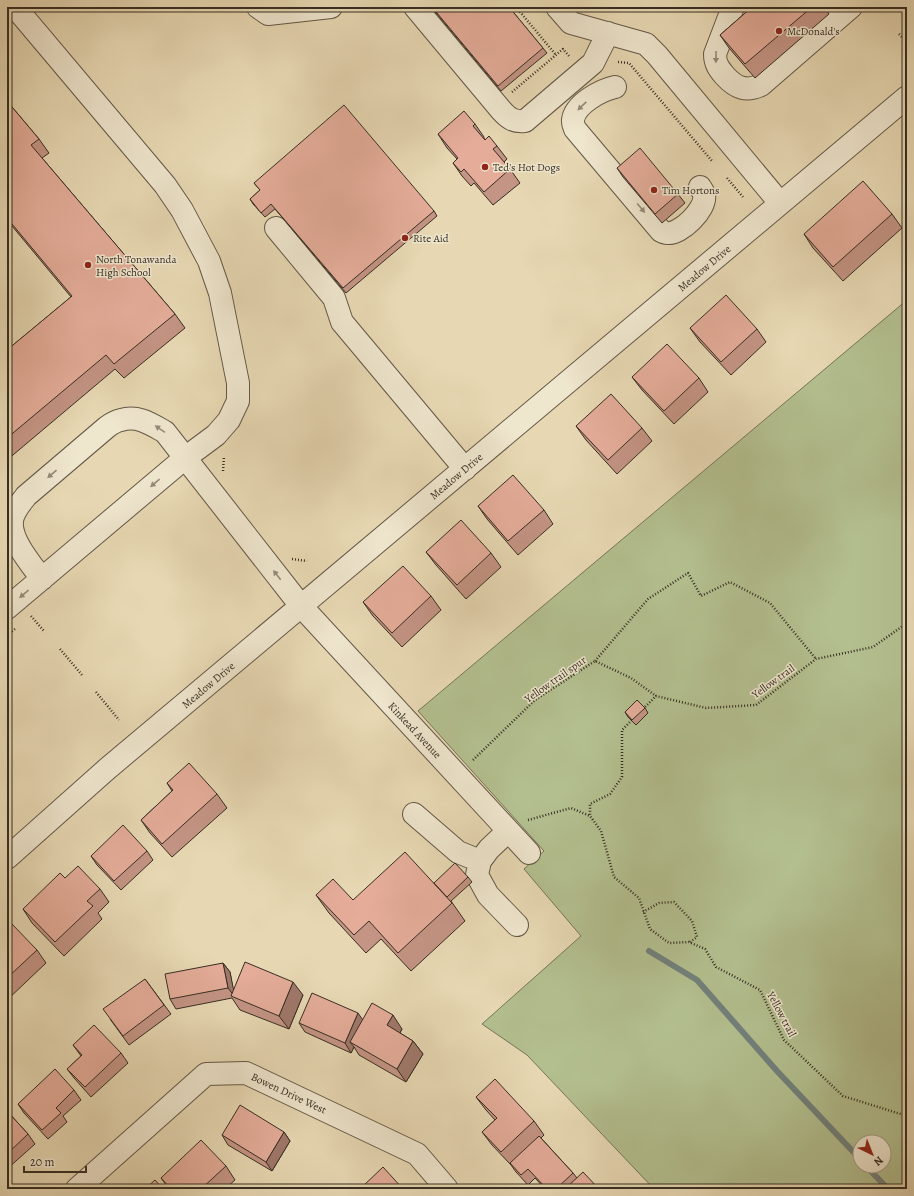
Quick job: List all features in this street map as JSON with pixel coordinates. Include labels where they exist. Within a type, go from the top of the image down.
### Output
[{"type":"street","points":[[7,608],[185,458],[219,432],[229,420],[238,401],[238,383],[220,293],[210,261],[182,210],[165,184],[15,7]]},
{"type":"street","points":[[258,7],[268,14],[331,7]]},
{"type":"street","points":[[415,7],[501,110],[509,118],[516,122],[525,120],[593,63],[608,33]]},
{"type":"street","points":[[557,7],[570,23],[646,44],[657,55],[780,203]]},
{"type":"street","points":[[733,7],[715,54],[715,62],[718,68],[731,83],[737,87],[753,88],[761,85],[851,7]]},
{"type":"street","points":[[615,87],[599,92],[577,109],[573,120],[575,129],[661,231],[667,234],[676,231],[685,226],[692,219],[703,202],[704,195],[700,187]]},
{"type":"street","name":"Meadow Drive","points":[[7,858],[107,769],[907,97]]},
{"type":"street","points":[[276,228],[334,298],[342,322],[465,469]]},
{"type":"street","name":"Kinkead Avenue","points":[[42,579],[20,547],[14,535],[12,520],[17,507],[26,496],[107,427],[121,420],[134,419],[148,421],[165,432],[301,606],[529,853]]},
{"type":"street","points":[[414,814],[458,852],[480,861]]},
{"type":"street","points":[[508,831],[488,849],[480,861],[478,875],[488,895],[517,925]]},
{"type":"street","name":"Bowen Drive West","points":[[77,1189],[206,1074],[246,1072],[417,1154],[447,1189]]},
{"type":"path","points":[[516,7],[556,55]]},
{"type":"path","points":[[900,34],[907,42]]},
{"type":"path","points":[[512,92],[563,49]]},
{"type":"path","points":[[616,62],[628,63],[712,161]]},
{"type":"path","points":[[727,178],[743,197]]},
{"type":"path","points":[[595,661],[648,599],[688,573],[701,596],[730,582],[770,603],[816,659]]},
{"type":"path","points":[[31,615],[44,630]]},
{"type":"path","name":"Yellow trail","points":[[656,696],[706,708],[756,705],[816,659],[873,647],[907,623]]},
{"type":"path","points":[[60,649],[82,676]]},
{"type":"path","name":"Yellow trail spur","points":[[453,771],[472,761],[535,700],[595,661],[631,678],[656,696]]},
{"type":"path","points":[[96,692],[119,720]]},
{"type":"path","points":[[642,711],[656,696]]},
{"type":"path","points":[[590,816],[590,804],[610,794],[622,777],[622,730],[637,716]]},
{"type":"path","points":[[508,831],[524,821],[571,808],[590,816],[601,831],[614,877],[639,898],[643,912],[650,929],[669,943],[690,942],[697,937],[692,921],[674,902],[659,903],[643,912]]},
{"type":"path","name":"Yellow trail","points":[[690,942],[705,949],[716,967],[760,990],[784,1040],[843,1096],[907,1116]]},
{"type":"green space","points":[[907,300],[907,1189],[654,1189],[527,1055],[482,1024],[581,936],[524,869],[544,851],[418,711]]},
{"type":"building","points":[[432,7],[509,7],[543,48],[498,86]]},
{"type":"building","points":[[752,7],[812,7],[745,64],[720,35]]},
{"type":"building","name":"North Tonawanda High School","points":[[7,101],[39,139],[31,145],[175,314],[114,364],[106,355],[7,438],[7,350],[72,296],[7,218]]},
{"type":"building","points":[[344,105],[434,211],[343,288],[271,204],[261,213],[250,199],[260,190],[254,183]]},
{"type":"building","name":"Ted's Hot Dogs","points":[[464,111],[475,124],[473,126],[485,140],[489,136],[497,146],[493,149],[510,169],[484,192],[464,169],[461,172],[453,163],[458,158],[438,134]]},
{"type":"building","name":"Tim Hortons","points":[[640,148],[678,194],[655,214],[617,168]]},
{"type":"building","points":[[907,161],[907,169],[903,165]]},
{"type":"building","points":[[863,181],[892,214],[833,267],[804,234]]},
{"type":"building","points":[[726,295],[757,329],[721,362],[690,328]]},
{"type":"building","points":[[667,344],[699,378],[664,411],[632,377]]},
{"type":"building","points":[[611,394],[642,428],[608,460],[576,426]]},
{"type":"building","points":[[513,475],[544,510],[508,541],[478,506]]},
{"type":"building","points":[[461,520],[491,553],[457,585],[426,552]]},
{"type":"building","points":[[403,566],[431,596],[392,633],[363,602]]},
{"type":"building","points":[[637,700],[645,708],[632,720],[625,712]]},
{"type":"building","points":[[189,763],[217,794],[162,844],[141,820],[173,790],[167,783]]},
{"type":"building","points":[[123,825],[147,851],[114,881],[91,856]]},
{"type":"building","points":[[405,852],[452,903],[398,953],[369,921],[354,935],[316,895],[333,879],[353,900]]},
{"type":"building","points":[[455,863],[468,877],[447,897],[434,883]]},
{"type":"building","points":[[78,866],[100,889],[87,901],[93,906],[55,942],[23,909],[60,873],[65,878]]},
{"type":"building","points":[[10,922],[37,950],[7,978],[7,925]]},
{"type":"building","points":[[245,962],[293,982],[279,1016],[231,996]]},
{"type":"building","points":[[223,963],[228,988],[170,999],[165,974]]},
{"type":"building","points":[[145,979],[164,1005],[123,1036],[103,1009]]},
{"type":"building","points":[[312,993],[358,1013],[345,1043],[299,1023]]},
{"type":"building","points":[[372,1003],[393,1015],[387,1025],[413,1041],[397,1069],[350,1042]]},
{"type":"building","points":[[94,1025],[121,1053],[85,1087],[67,1069],[82,1055],[73,1045]]},
{"type":"building","points":[[55,1069],[74,1090],[56,1108],[61,1113],[42,1130],[18,1104]]},
{"type":"building","points":[[495,1079],[534,1121],[501,1152],[482,1132],[497,1118],[476,1097]]},
{"type":"building","points":[[240,1105],[284,1132],[266,1162],[222,1135]]},
{"type":"building","points":[[7,1111],[28,1134],[7,1154]]},
{"type":"building","points":[[539,1136],[573,1173],[556,1189],[547,1189],[528,1169],[521,1175],[510,1163]]},
{"type":"building","points":[[201,1140],[226,1166],[201,1189],[171,1189],[161,1178]]},
{"type":"building","points":[[383,1167],[403,1189],[360,1189]]},
{"type":"building","points":[[583,1172],[599,1189],[565,1189]]},
{"type":"building","points":[[155,1180],[163,1189],[145,1189]]},
{"type":"waterway","points":[[649,951],[697,980],[777,1071],[852,1151]]},
{"type":"waterway","points":[[874,1174],[888,1189]]},
{"type":"place","name":"McDonald's","points":[[779,31]]},
{"type":"place","name":"Ted's Hot Dogs","points":[[485,167]]},
{"type":"place","name":"Tim Hortons","points":[[654,190]]},
{"type":"place","name":"Rite Aid","points":[[405,238]]},
{"type":"place","name":"North Tonawanda High School","points":[[88,265]]}]
